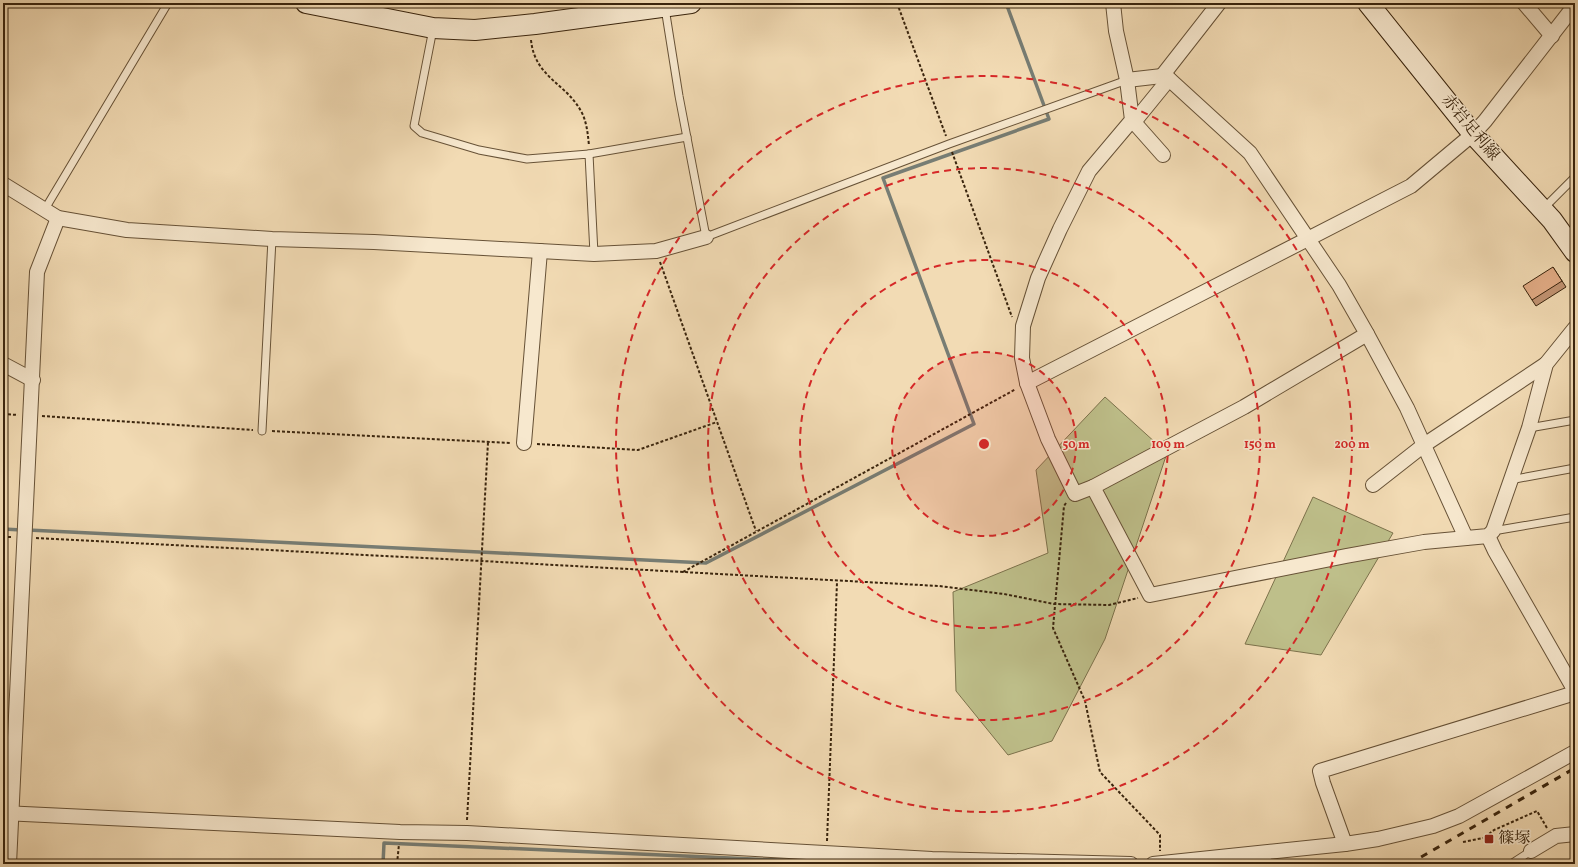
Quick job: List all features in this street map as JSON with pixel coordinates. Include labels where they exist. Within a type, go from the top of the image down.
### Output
[{"type":"street","points":[[306,3],[433,28],[475,30],[531,24],[676,4]]},
{"type":"street","points":[[1113,3],[1116,31],[1127,80],[1133,121],[1163,156]]},
{"type":"street","points":[[1219,3],[1133,121],[1089,171],[1041,271],[1023,326],[1022,358],[1027,383],[1048,439],[1075,494],[1093,487],[1244,407],[1367,334]]},
{"type":"street","name":"赤岩足利線","points":[[1368,3],[1473,134],[1552,220],[1575,252]]},
{"type":"street","points":[[1524,3],[1552,36]]},
{"type":"street","points":[[1027,383],[1411,186],[1473,134],[1485,121],[1575,5]]},
{"type":"street","points":[[1127,80],[1165,77],[1250,153],[1339,285],[1367,334],[1407,408],[1466,538]]},
{"type":"street","points":[[3,184],[58,218],[127,230],[272,239],[374,242],[594,254],[656,251],[706,237]]},
{"type":"street","points":[[9,864],[7,813],[25,538],[37,272],[58,218]]},
{"type":"street","points":[[524,443],[540,251]]},
{"type":"street","points":[[1373,485],[1424,445],[1546,364],[1575,328]]},
{"type":"street","points":[[3,364],[33,380]]},
{"type":"street","points":[[1345,844],[1320,771],[1575,692],[1490,533],[1529,428],[1546,364]]},
{"type":"street","points":[[1093,487],[1150,595],[1346,556],[1424,542],[1466,538],[1490,533]]},
{"type":"street","points":[[1153,864],[1166,864],[1345,844],[1378,839],[1433,826],[1459,816],[1575,752]]},
{"type":"street","points":[[7,813],[400,832],[467,833],[932,859],[1131,864]]},
{"type":"street","points":[[1531,851],[1550,838],[1566,834],[1575,834]]},
{"type":"lane","points":[[45,209],[168,3]]},
{"type":"lane","points":[[676,4],[687,137],[706,237],[949,144],[1127,80]]},
{"type":"lane","points":[[433,28],[414,126],[422,133],[479,150],[527,159],[589,154],[687,137]]},
{"type":"lane","points":[[589,154],[594,254]]},
{"type":"lane","points":[[1542,210],[1575,177]]},
{"type":"lane","points":[[262,431],[272,239]]},
{"type":"lane","points":[[1529,428],[1575,420]]},
{"type":"lane","points":[[1510,480],[1575,468]]},
{"type":"lane","points":[[1490,533],[1575,517]]},
{"type":"lane","points":[[1510,864],[1531,851]]},
{"type":"path","points":[[896,3],[1013,320],[1023,326]]},
{"type":"path","points":[[531,24],[531,42],[535,59],[542,71],[571,98],[583,115],[588,132],[589,154]]},
{"type":"path","points":[[656,251],[756,531]]},
{"type":"path","points":[[682,573],[1027,383]]},
{"type":"path","points":[[3,414],[262,431],[524,443],[638,450],[717,422]]},
{"type":"path","points":[[467,833],[488,442]]},
{"type":"path","points":[[1075,494],[1064,506],[1053,628],[1084,701],[1100,772],[1160,835],[1166,864]]},
{"type":"path","points":[[3,537],[482,561],[836,582],[939,586],[1004,594],[1054,604],[1109,605],[1150,595]]},
{"type":"path","points":[[827,854],[836,582]]},
{"type":"path","points":[[1489,834],[1494,830],[1538,811],[1546,825],[1550,838]]},
{"type":"path","points":[[397,864],[400,832]]},
{"type":"path","points":[[1462,842],[1482,838]]},
{"type":"green space","points":[[1105,397],[1167,453],[1105,639],[1052,741],[1008,755],[956,691],[953,592],[1048,553],[1036,470]]},
{"type":"green space","points":[[1313,497],[1393,533],[1321,655],[1245,644]]},
{"type":"building","points":[[1553,267],[1562,281],[1532,300],[1523,286]]},
{"type":"waterway","points":[[28,530],[706,563],[974,424],[883,178],[1049,119],[1006,3]]},
{"type":"waterway","points":[[3,529],[22,530]]},
{"type":"waterway","points":[[383,864],[384,843],[870,864]]},
{"type":"railway","points":[[1409,864],[1575,768]]},
{"type":"place","name":"篠塚","points":[[1489,839]]}]
